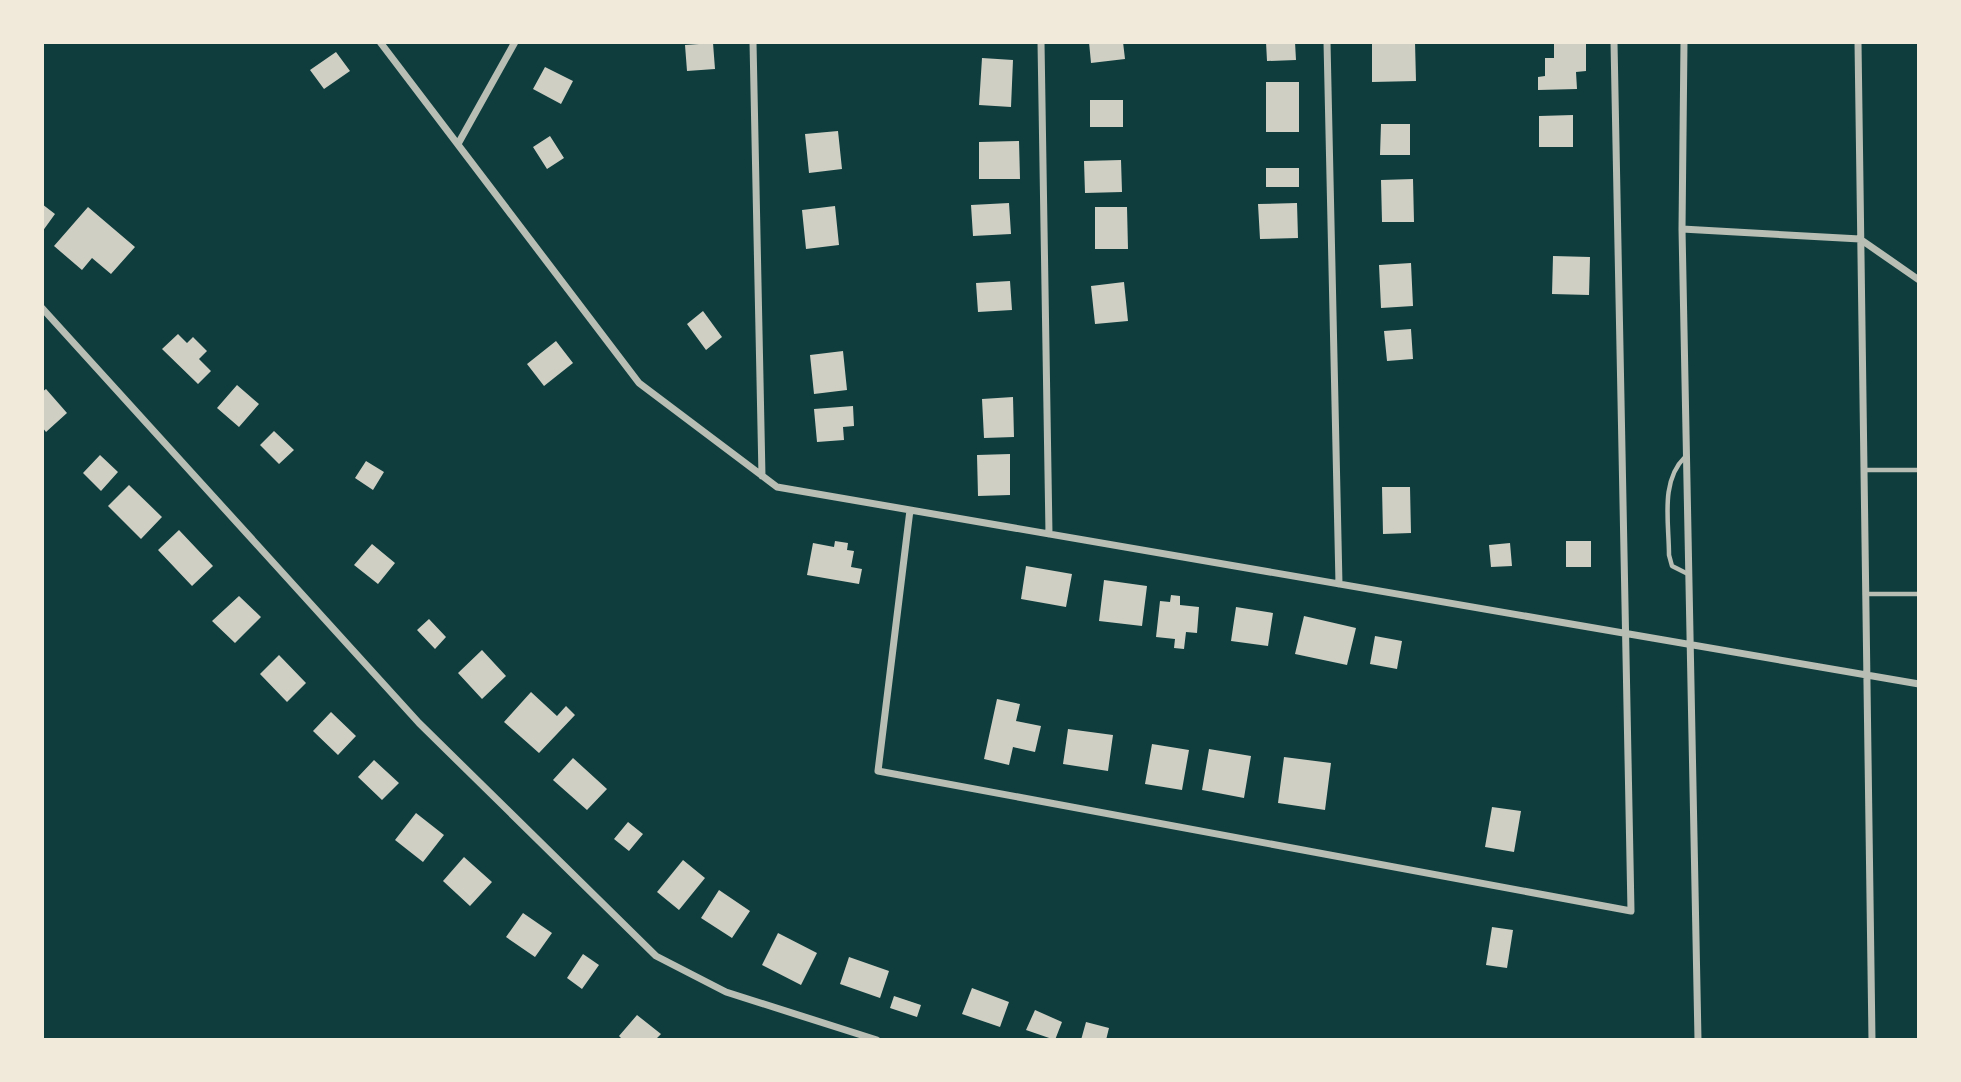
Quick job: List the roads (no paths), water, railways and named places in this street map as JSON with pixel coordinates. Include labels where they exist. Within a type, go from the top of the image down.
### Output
[{"type":"street","points":[[380,42],[639,383],[777,487],[1919,684]]},
{"type":"street","points":[[457,144],[515,42]]},
{"type":"street","points":[[753,42],[762,475]]},
{"type":"street","points":[[1041,42],[1049,534]]},
{"type":"street","points":[[1327,42],[1339,584]]},
{"type":"street","points":[[910,510],[878,771],[1631,911],[1628,634],[1614,42]]},
{"type":"street","points":[[1684,42],[1682,229],[1698,1040]]},
{"type":"street","points":[[1858,42],[1862,470],[1869,676],[1872,1040]]},
{"type":"street","points":[[1682,229],[1860,239],[1919,280]]},
{"type":"street","points":[[42,308],[418,723],[656,956],[726,992],[877,1040]]},
{"type":"lane","points":[[1686,456],[1674,467],[1669,481],[1669,555],[1672,566],[1688,574]]},
{"type":"lane","points":[[1862,470],[1919,470]]},
{"type":"lane","points":[[1865,594],[1919,594]]}]
